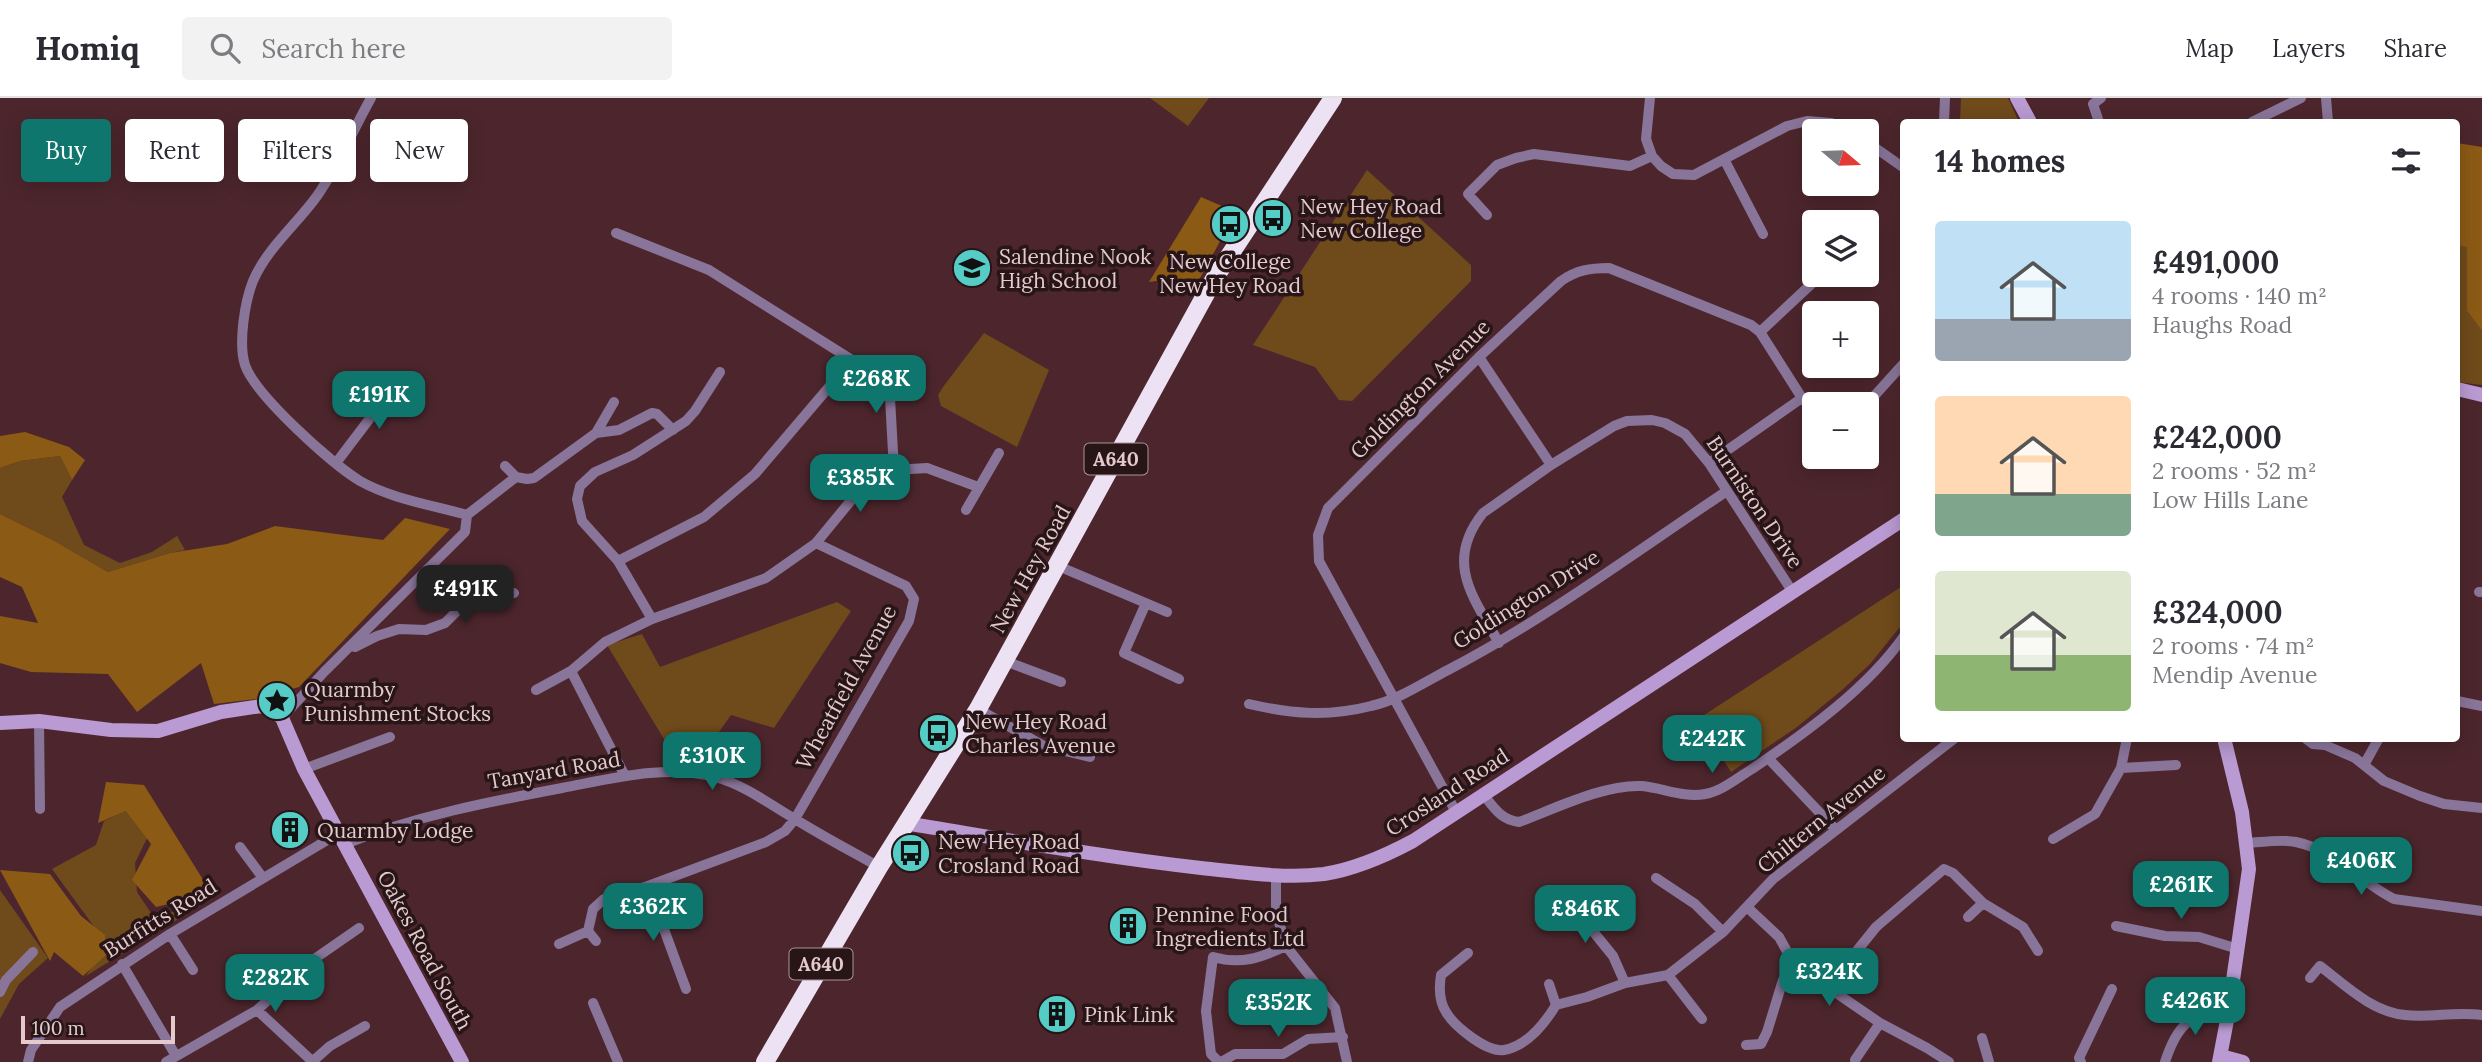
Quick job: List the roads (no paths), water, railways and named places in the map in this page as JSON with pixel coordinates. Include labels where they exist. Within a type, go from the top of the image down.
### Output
[{"type":"highway","name":"New Hey Road","points":[[765,1062],[878,867],[1006,661],[1214,279],[1333,98]]},
{"type":"street","points":[[371,98],[318,195],[265,259],[253,280],[246,304],[243,341],[245,364],[255,382],[291,424],[361,481],[387,493],[467,515]]},
{"type":"street","points":[[1650,98],[1646,139],[1653,156],[1667,170],[1682,176],[1694,175],[1787,127],[1802,122]]},
{"type":"street","points":[[1944,119],[1945,98]]},
{"type":"street","points":[[2018,98],[2028,119]]},
{"type":"street","points":[[2098,119],[2093,104],[2101,98]]},
{"type":"street","points":[[2258,119],[2301,98]]},
{"type":"street","points":[[2326,98],[2328,119]]},
{"type":"street","points":[[1880,151],[1900,165]]},
{"type":"street","points":[[1487,215],[1468,194],[1497,165],[1516,158],[1534,155],[1630,166],[1653,156]]},
{"type":"street","points":[[1724,159],[1763,234]]},
{"type":"street","points":[[615,233],[709,270],[870,374],[890,398],[894,470]]},
{"type":"street","name":"Goldington Avenue","points":[[1456,812],[1319,561],[1318,535],[1328,508],[1479,358],[1574,271],[1609,268],[1751,325],[1760,332]]},
{"type":"street","points":[[1709,463],[1802,398],[1760,332],[1808,287]]},
{"type":"street","points":[[1479,358],[1551,465]]},
{"type":"street","points":[[618,561],[704,517],[755,474],[852,360]]},
{"type":"street","points":[[1878,392],[1900,367]]},
{"type":"street","points":[[652,619],[618,561],[582,521],[577,499],[580,486],[595,472],[633,455],[673,430],[695,411],[720,372]]},
{"type":"street","points":[[336,463],[399,380]]},
{"type":"street","points":[[2460,390],[2482,394]]},
{"type":"street","points":[[505,466],[516,477],[527,480],[534,478],[596,433],[614,402]]},
{"type":"street","points":[[596,433],[619,430],[652,413],[657,414],[673,430]]},
{"type":"street","name":"Burniston Drive","points":[[1499,643],[1468,587],[1463,565],[1464,549],[1470,533],[1483,513],[1551,465],[1614,426],[1627,421],[1665,423],[1685,435],[1709,463],[1792,591]]},
{"type":"street","points":[[965,510],[999,453]]},
{"type":"street","points":[[536,690],[571,671],[605,642],[652,619],[766,578],[816,543],[867,481],[894,470],[927,468],[978,487]]},
{"type":"street","points":[[0,723],[39,721],[111,730],[158,731],[221,712],[261,706],[278,714],[465,532],[467,515],[516,477]]},
{"type":"street","name":"Goldington Drive","points":[[1249,704],[1287,713],[1330,713],[1373,706],[1393,699],[1499,643],[1727,491]]},
{"type":"street","name":"Crosland Road","points":[[905,823],[1149,862],[1276,875],[1322,874],[1350,868],[1385,856],[1456,812],[1900,522]]},
{"type":"street","name":"Wheatfield Avenue","points":[[795,819],[909,621],[914,599],[906,586],[816,543]]},
{"type":"street","points":[[1058,566],[1167,612]]},
{"type":"street","points":[[324,672],[357,646],[377,636],[399,629],[426,630],[445,623],[471,601],[514,593]]},
{"type":"street","points":[[1146,603],[1124,653],[1180,679]]},
{"type":"street","points":[[1483,794],[1500,815],[1509,821],[1519,822],[1613,790],[1640,786],[1691,795],[1708,794],[1726,786],[1768,758],[1839,704],[1868,678],[1900,641]]},
{"type":"street","points":[[1006,661],[1061,682]]},
{"type":"street","points":[[571,671],[625,776]]},
{"type":"street","points":[[2460,702],[2482,706]]},
{"type":"street","points":[[978,709],[1044,746],[1090,757]]},
{"type":"street","name":"Oakes Road South","points":[[278,714],[304,769],[462,1062]]},
{"type":"street","points":[[39,721],[40,810]]},
{"type":"street","points":[[304,769],[390,737]]},
{"type":"street","name":"Chiltern Avenue","points":[[1668,975],[1723,932],[1773,879],[1950,742]]},
{"type":"street","points":[[2053,839],[2095,814],[2122,768],[2126,742]]},
{"type":"street","points":[[2225,742],[2248,843],[2249,869],[2220,1059],[2243,1062]]},
{"type":"street","points":[[2310,742],[2325,745],[2364,765],[2384,781],[2420,796],[2444,804],[2482,808]]},
{"type":"street","points":[[2364,765],[2377,742]]},
{"type":"street","points":[[1768,758],[1836,830]]},
{"type":"street","points":[[2122,768],[2176,765]]},
{"type":"street","name":"Tanyard Road","points":[[342,839],[372,834],[469,805],[625,776],[674,772],[714,776],[746,789],[878,867]]},
{"type":"street","points":[[588,931],[593,909],[604,899],[648,886],[766,842],[785,831],[795,819]]},
{"type":"street","name":"Burfitts Road","points":[[28,1062],[31,1050],[60,1007],[122,964],[263,878],[342,839]]},
{"type":"street","points":[[2248,843],[2274,840],[2294,841],[2312,846],[2395,899],[2482,911]]},
{"type":"street","points":[[240,847],[263,878]]},
{"type":"street","points":[[1827,988],[1876,928],[1944,869],[1953,873],[1983,903],[2024,927],[2038,951]]},
{"type":"street","points":[[1276,875],[1276,912],[1286,946],[1335,1008],[1347,1062]]},
{"type":"street","points":[[1656,878],[1695,904],[1723,932]]},
{"type":"street","points":[[648,886],[686,989]]},
{"type":"street","points":[[1968,917],[1983,903]]},
{"type":"street","points":[[1748,908],[1779,937],[1794,964],[1880,1023],[1949,1062]]},
{"type":"street","points":[[1588,911],[1583,919],[1613,956],[1625,983]]},
{"type":"street","points":[[2116,926],[2165,936],[2199,937],[2238,949]]},
{"type":"street","points":[[166,1062],[257,1010],[310,962],[359,928]]},
{"type":"street","points":[[588,931],[596,941]]},
{"type":"street","points":[[559,944],[588,931]]},
{"type":"street","points":[[170,934],[192,970]]},
{"type":"street","points":[[1286,946],[1260,958],[1228,961],[1213,957],[1206,1011],[1211,1054],[1220,1062],[1235,1054],[1283,1054],[1308,1039],[1343,1037]]},
{"type":"street","points":[[0,992],[6,980],[33,952]]},
{"type":"street","points":[[1468,953],[1441,975],[1439,989],[1446,1012],[1472,1039],[1488,1047],[1503,1050],[1529,1038],[1545,1024],[1556,1005],[1625,983],[1668,975],[1702,1019]]},
{"type":"street","points":[[122,964],[176,1056]]},
{"type":"street","points":[[1746,1045],[1761,1044],[1768,1032],[1783,980],[1794,964]]},
{"type":"street","points":[[2309,978],[2320,966],[2355,993],[2392,1013],[2407,1016],[2467,1013],[2482,1015]]},
{"type":"street","points":[[0,968],[6,980]]},
{"type":"street","points":[[1549,984],[1556,1005]]},
{"type":"street","points":[[2081,1062],[2079,1058],[2112,989]]},
{"type":"street","points":[[593,1003],[618,1062]]},
{"type":"street","points":[[257,1010],[313,1062],[330,1046],[365,1026]]},
{"type":"street","points":[[2165,1062],[2172,1042],[2190,1020],[2209,1012],[2228,1015]]},
{"type":"street","points":[[1855,1059],[1880,1023]]},
{"type":"street","points":[[1982,1038],[1989,1062]]},
{"type":"place","name":"New Hey Road New College","points":[[1273,218]]},
{"type":"place","name":"New College New Hey Road","points":[[1230,224]]},
{"type":"place","name":"Salendine Nook High School","points":[[972,268]]},
{"type":"place","name":"Quarmby Punishment Stocks","points":[[277,701]]},
{"type":"place","name":"New Hey Road Charles Avenue","points":[[938,733]]},
{"type":"place","name":"Quarmby Lodge","points":[[290,830]]},
{"type":"place","name":"New Hey Road Crosland Road","points":[[911,853]]},
{"type":"place","name":"Pennine Food Ingredients Ltd","points":[[1128,926]]},
{"type":"place","name":"Pink Link","points":[[1057,1014]]}]
